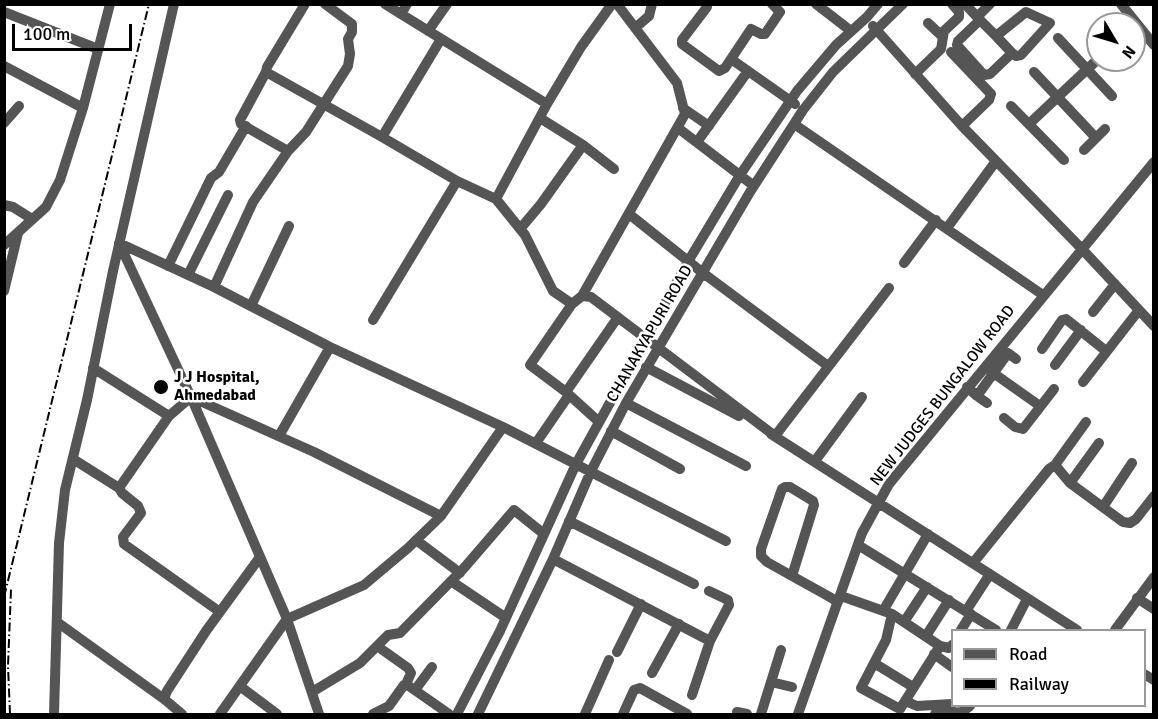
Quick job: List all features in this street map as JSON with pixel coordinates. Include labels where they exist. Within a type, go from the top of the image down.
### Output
[{"type":"street","points":[[4,244],[46,207],[60,180],[83,108],[110,4]]},
{"type":"street","points":[[54,714],[59,543],[65,490],[174,4]]},
{"type":"street","points":[[288,151],[240,120],[267,67],[305,4]]},
{"type":"street","points":[[214,287],[253,201],[288,151],[306,132],[348,66],[350,54],[348,39],[352,32],[352,24],[325,4]]},
{"type":"street","points":[[385,4],[404,9],[428,31],[547,104]]},
{"type":"street","points":[[428,31],[447,4]]},
{"type":"street","points":[[496,199],[547,104],[581,47],[612,4]]},
{"type":"street","points":[[598,421],[530,365],[572,304],[582,296],[685,114],[677,83],[617,4]]},
{"type":"street","points":[[635,28],[649,16],[652,4]]},
{"type":"street","points":[[707,7],[682,40],[682,44],[719,71],[725,68],[751,29],[765,34],[780,12],[772,4]]},
{"type":"street","points":[[816,4],[851,31]]},
{"type":"street","name":"CHANAKYAPURI ROAD","points":[[478,714],[537,595],[611,431],[754,186],[803,110],[833,72],[903,4]]},
{"type":"street","points":[[915,74],[941,49],[944,31],[960,14],[952,4]]},
{"type":"street","points":[[965,4],[996,36],[1016,56],[1021,55],[1050,23],[1026,12],[996,36]]},
{"type":"street","points":[[990,4],[957,45],[984,75],[990,74],[1012,52]]},
{"type":"street","points":[[457,714],[506,618],[576,464],[689,260],[740,175],[791,101],[836,45],[877,5]]},
{"type":"street","points":[[4,12],[98,49]]},
{"type":"street","points":[[867,17],[876,31],[962,126],[1154,326]]},
{"type":"street","points":[[928,23],[943,37]]},
{"type":"street","points":[[1058,38],[1086,68]]},
{"type":"street","points":[[382,138],[441,39]]},
{"type":"street","points":[[951,52],[991,94],[989,100],[962,126]]},
{"type":"street","points":[[731,59],[803,110]]},
{"type":"street","points":[[4,66],[83,108]]},
{"type":"street","points":[[1029,124],[1086,70]]},
{"type":"street","points":[[697,142],[748,71]]},
{"type":"street","points":[[266,72],[457,181],[496,199],[520,229],[553,291],[572,304]]},
{"type":"street","points":[[1035,72],[1096,138]]},
{"type":"street","points":[[1090,72],[1112,96]]},
{"type":"street","points":[[4,123],[19,106]]},
{"type":"street","points":[[1011,106],[1064,160]]},
{"type":"street","points":[[683,108],[709,126]]},
{"type":"street","points":[[540,118],[583,145],[614,169]]},
{"type":"street","points":[[794,124],[1043,295]]},
{"type":"street","points":[[168,266],[211,178],[219,172],[246,126]]},
{"type":"street","points":[[678,128],[754,186]]},
{"type":"street","points":[[1084,150],[1105,129]]},
{"type":"street","points":[[520,229],[541,204],[583,145]]},
{"type":"street","points":[[947,228],[996,161]]},
{"type":"street","name":"NEW JUDGES BUNGALOW ROAD","points":[[798,714],[862,533],[889,484],[967,387],[1008,353],[1043,295],[1154,162]]},
{"type":"street","points":[[373,320],[457,181]]},
{"type":"street","points":[[188,275],[228,195]]},
{"type":"street","points":[[4,205],[13,207],[32,219]]},
{"type":"street","points":[[629,214],[703,273],[828,366]]},
{"type":"street","points":[[904,263],[936,220]]},
{"type":"street","points":[[251,306],[289,226]]},
{"type":"street","points":[[4,291],[18,232]]},
{"type":"street","points":[[119,243],[214,287],[330,347],[536,443],[726,541]]},
{"type":"street","points":[[119,243],[191,397],[287,619],[319,714]]},
{"type":"street","points":[[1093,312],[1115,284]]},
{"type":"street","points":[[775,436],[889,288]]},
{"type":"street","points":[[582,296],[591,297],[775,436]]},
{"type":"street","points":[[1083,382],[1139,310]]},
{"type":"street","points":[[536,443],[618,317]]},
{"type":"street","points":[[1042,349],[1062,320],[1069,321],[1106,351]]},
{"type":"street","points":[[1055,365],[1081,330]]},
{"type":"street","points":[[279,436],[330,347]]},
{"type":"street","points":[[646,368],[775,436],[990,574],[1027,599],[1060,626]]},
{"type":"street","points":[[93,369],[169,416]]},
{"type":"street","points":[[977,396],[988,370],[1040,406]]},
{"type":"street","points":[[967,387],[987,404]]},
{"type":"street","points":[[1004,418],[1015,427],[1023,429],[1054,389]]},
{"type":"street","points":[[119,488],[169,416],[191,397]]},
{"type":"street","points":[[191,397],[314,452],[441,516]]},
{"type":"street","points":[[815,461],[862,397]]},
{"type":"street","points":[[626,403],[746,466]]},
{"type":"street","points":[[973,563],[1055,465],[1086,422]]},
{"type":"street","points":[[225,713],[287,619],[364,585],[416,540],[441,516],[503,427]]},
{"type":"street","points":[[611,431],[680,469]]},
{"type":"street","points":[[1070,483],[1099,443]]},
{"type":"street","points":[[73,459],[119,488],[138,506],[141,513],[123,537],[124,544],[220,612]]},
{"type":"street","points":[[1102,507],[1132,463]]},
{"type":"street","points":[[1055,465],[1070,483],[1123,522],[1130,523],[1136,519],[1154,496]]},
{"type":"street","points":[[792,576],[814,505],[813,501],[790,487],[784,487],[764,539],[761,556],[792,576],[840,599],[888,612],[926,636],[951,666]]},
{"type":"street","points":[[312,692],[360,663],[388,635],[400,633],[456,577],[514,510],[544,534]]},
{"type":"street","points":[[569,521],[694,584]]},
{"type":"street","points":[[928,534],[904,573],[888,612],[886,640],[861,688],[900,709],[937,650],[951,646]]},
{"type":"street","points":[[416,540],[506,618]]},
{"type":"street","points":[[858,545],[994,629]]},
{"type":"street","points":[[164,699],[176,676],[260,557]]},
{"type":"street","points":[[553,560],[710,640]]},
{"type":"street","points":[[961,629],[990,574]]},
{"type":"street","points":[[1116,629],[1154,577]]},
{"type":"street","points":[[520,587],[537,595]]},
{"type":"street","points":[[904,622],[927,587]]},
{"type":"street","points":[[692,695],[710,640],[729,605],[728,600],[709,591]]},
{"type":"street","points":[[1137,598],[1154,609]]},
{"type":"street","points":[[1012,629],[1027,599]]},
{"type":"street","points":[[926,636],[949,600]]},
{"type":"street","points":[[585,714],[641,604]]},
{"type":"street","points":[[57,622],[182,714]]},
{"type":"street","points":[[652,673],[679,624]]},
{"type":"street","points":[[377,646],[408,669],[411,673],[411,687]]},
{"type":"street","points":[[761,714],[780,650]]},
{"type":"street","points":[[874,663],[914,687]]},
{"type":"street","points":[[411,687],[432,667]]},
{"type":"street","points":[[771,682],[792,687]]},
{"type":"street","points":[[373,714],[389,706],[404,685],[411,687],[449,714]]},
{"type":"street","points":[[241,687],[278,714]]},
{"type":"street","points":[[624,714],[634,690],[640,688],[687,714]]},
{"type":"street","points":[[905,701],[917,706],[951,704]]},
{"type":"street","points":[[935,714],[962,712],[968,707]]},
{"type":"railway","points":[[4,597],[149,4]]},
{"type":"railway","points":[[10,714],[8,666],[11,589]]},
{"type":"place","name":"J J Hospital, Ahmedabad","points":[[161,387]]}]
